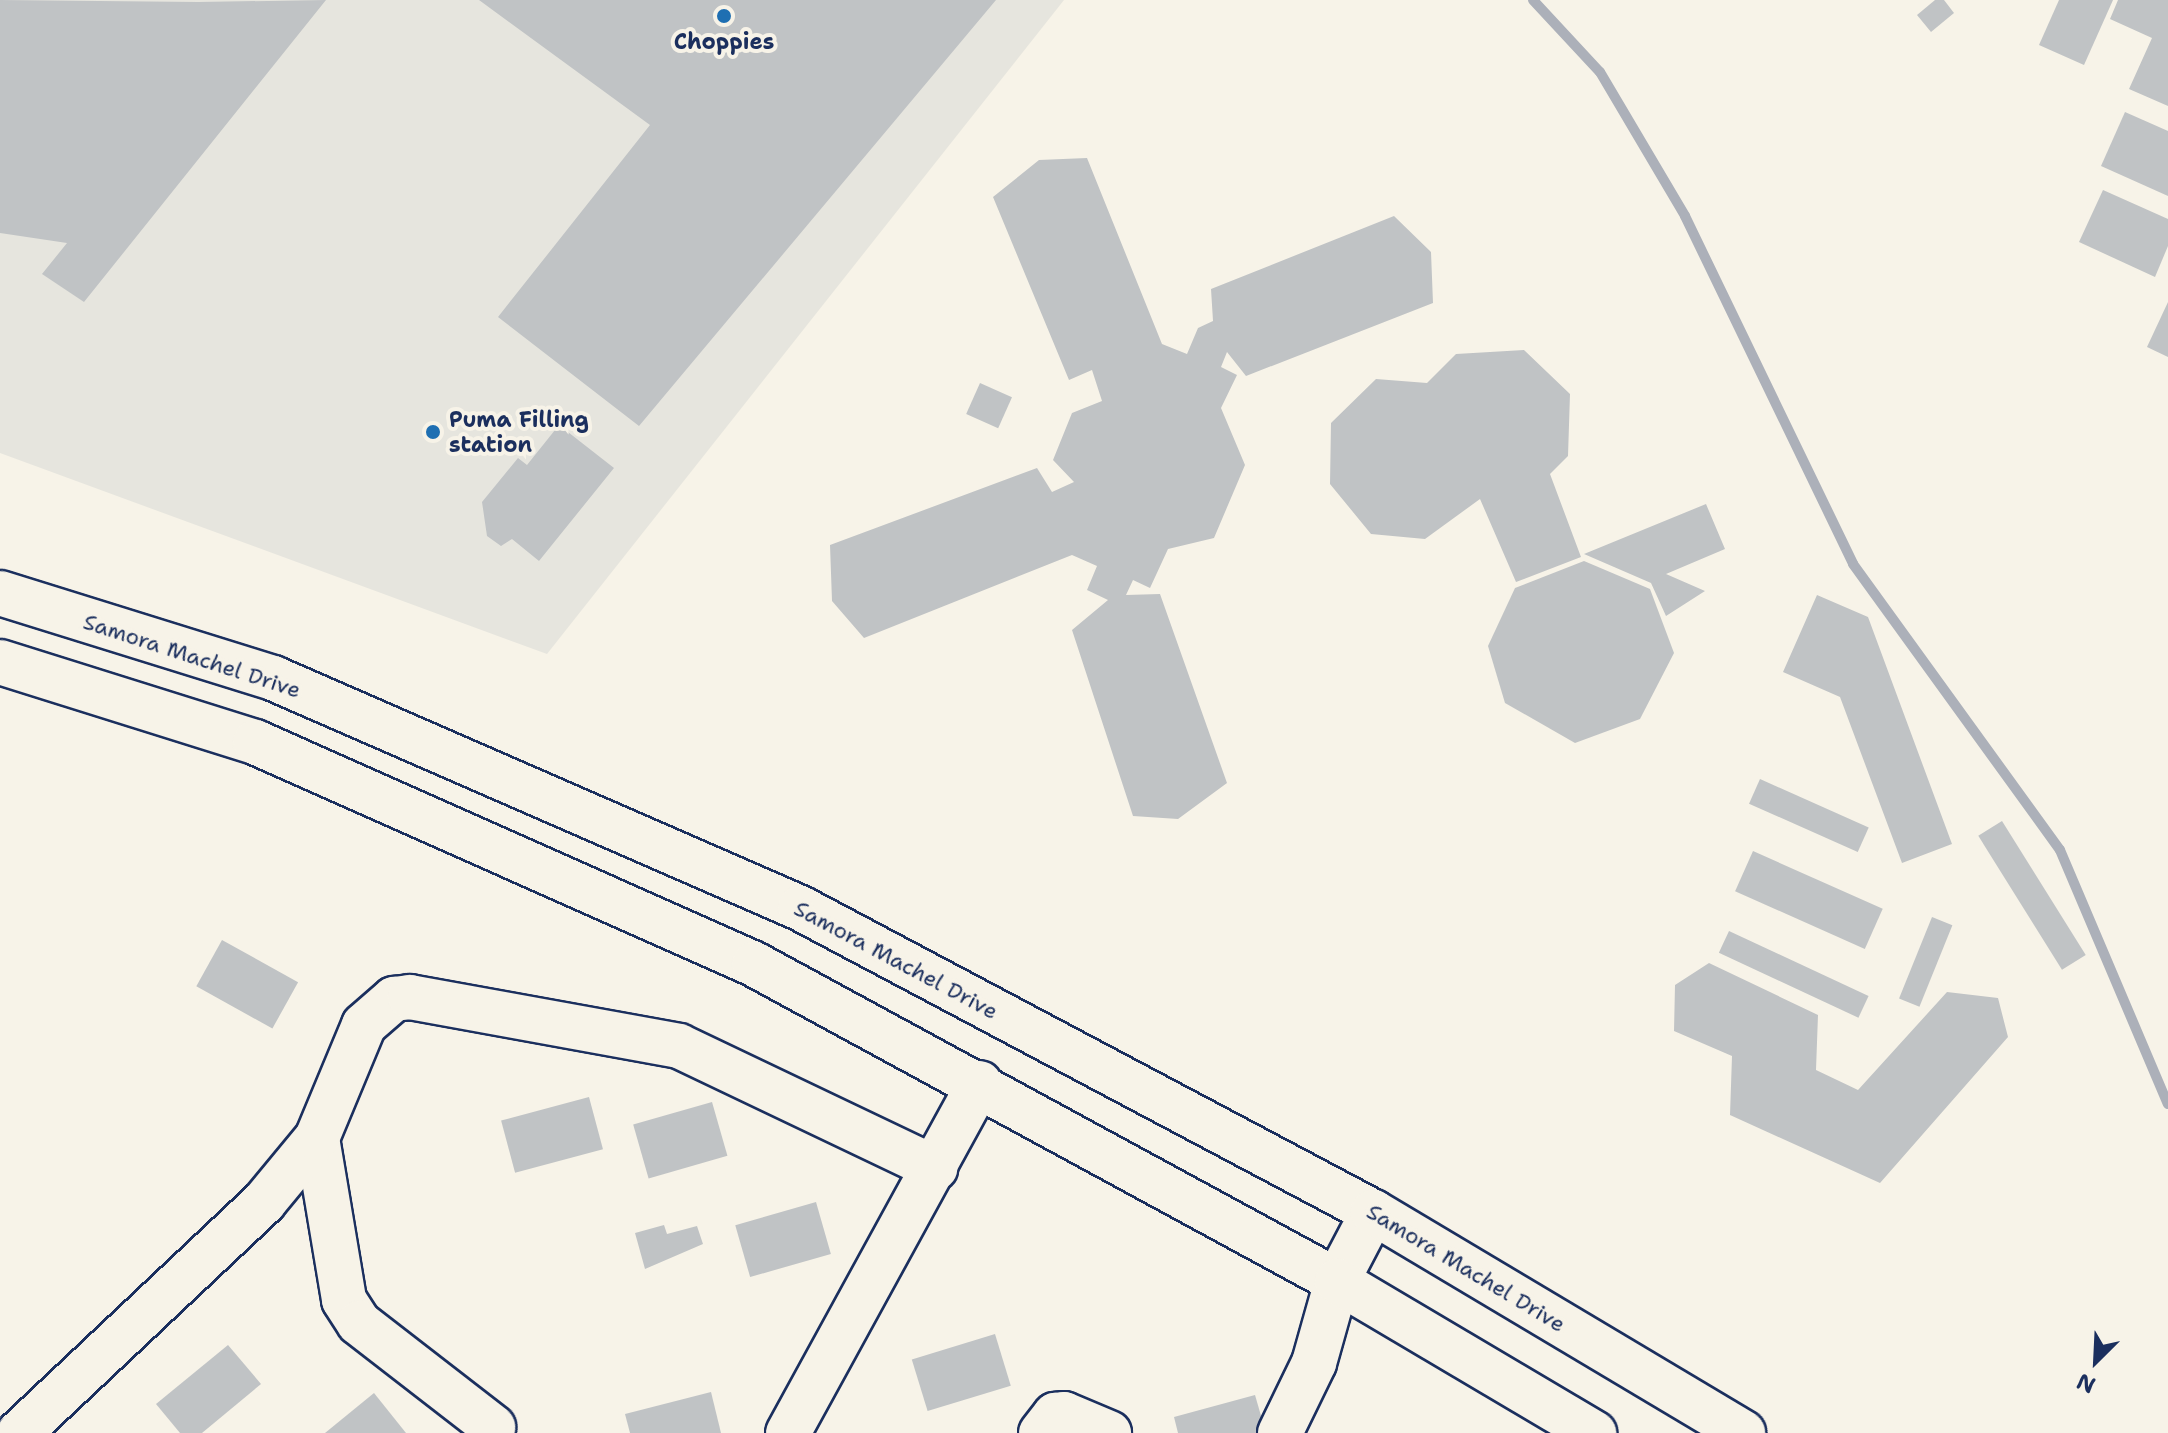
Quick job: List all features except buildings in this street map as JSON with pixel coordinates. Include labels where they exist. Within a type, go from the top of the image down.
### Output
[{"type":"main road","name":"Samora Machel Drive","points":[[0,593],[273,678],[800,908],[1373,1212],[1743,1433]]},
{"type":"main road","points":[[0,662],[255,742],[754,964],[980,1083],[1337,1281],[1594,1433]]},
{"type":"main road","points":[[19,1433],[253,1214],[317,1138],[364,1025],[377,1009],[410,997],[679,1046],[935,1168]]},
{"type":"main road","points":[[788,1433],[980,1083]]},
{"type":"main road","points":[[317,1138],[344,1300],[359,1323],[493,1427]]},
{"type":"main road","points":[[1280,1433],[1314,1363],[1337,1281],[1373,1212]]},
{"type":"main road","points":[[1041,1433],[1055,1415],[1064,1414],[1109,1433]]},
{"type":"shaded area","points":[[0,0],[1064,0],[547,654],[0,453]]},
{"type":"waterway","points":[[1533,0],[1600,72],[1685,216],[1853,564],[2060,850],[2168,1104]]},
{"type":"place","name":"Choppies","points":[[724,16]]},
{"type":"place","name":"Puma Filling station","points":[[433,432]]}]
